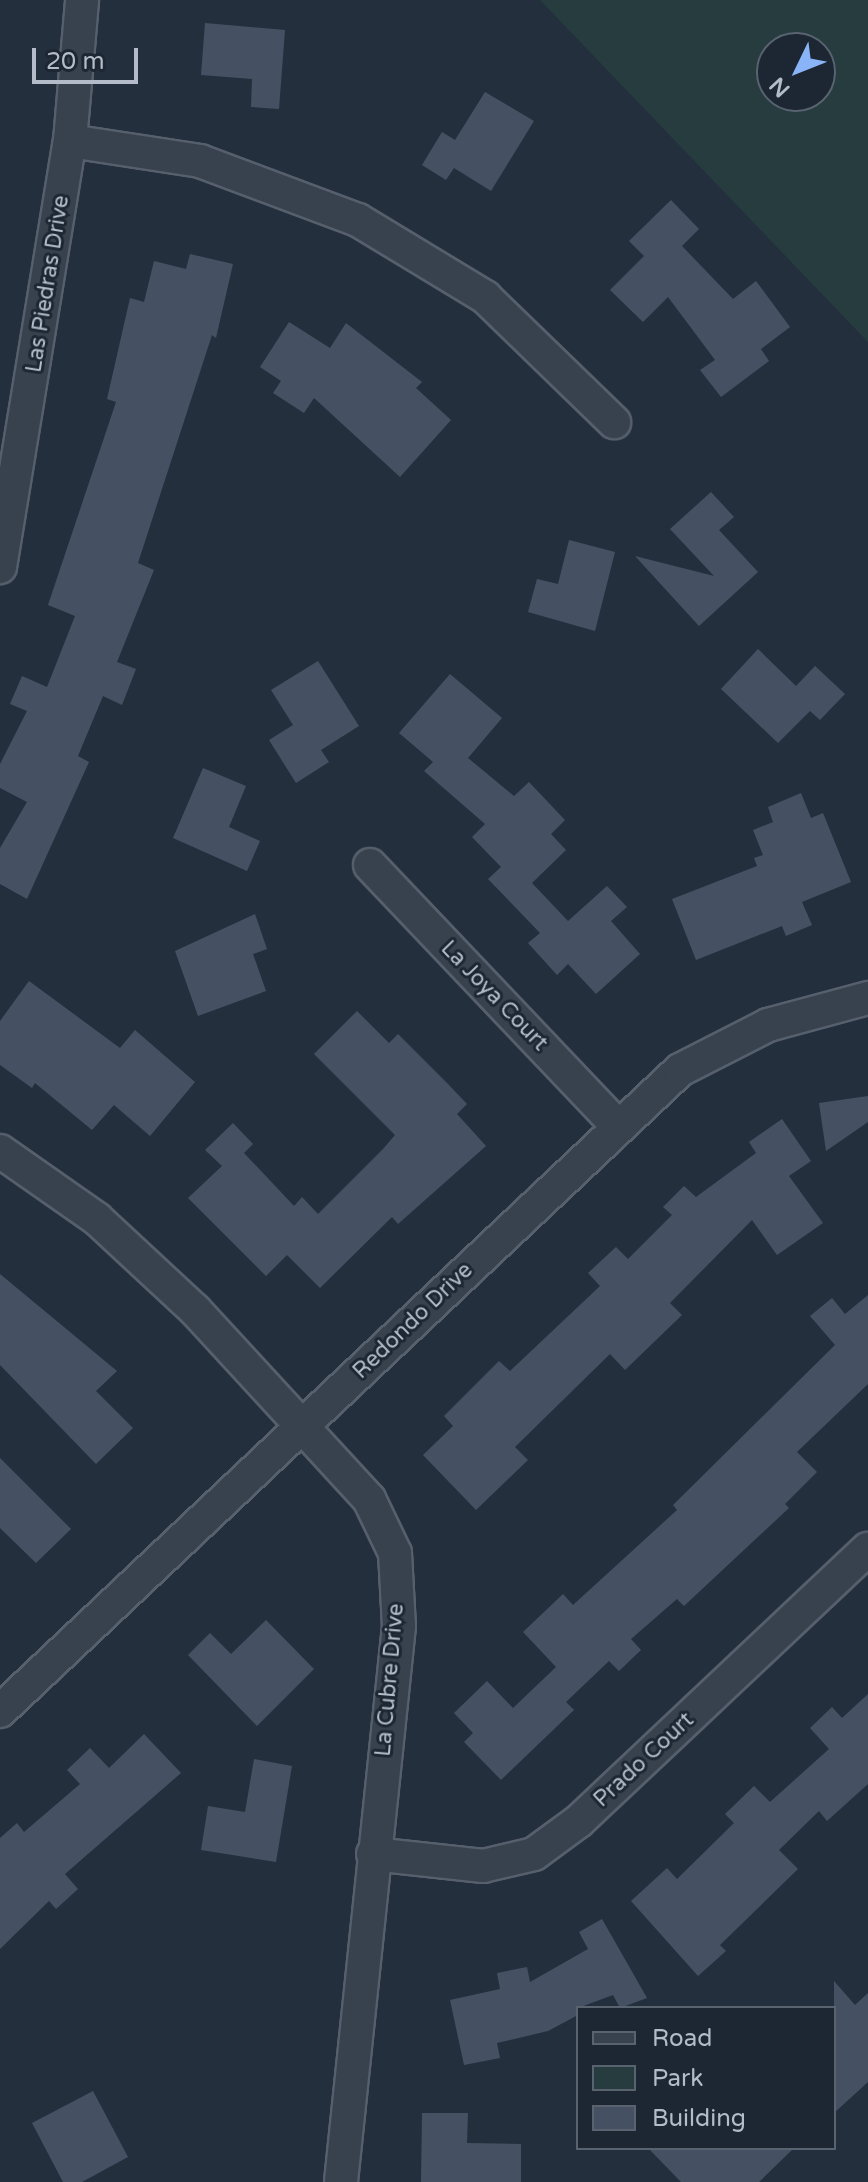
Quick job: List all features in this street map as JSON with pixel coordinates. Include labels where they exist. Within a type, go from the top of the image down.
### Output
[{"type":"street","name":"Las Piedras Drive","points":[[0,567],[70,141],[82,0]]},
{"type":"street","points":[[70,141],[200,161],[358,220],[485,297],[614,422]]},
{"type":"street","name":"La Joya Court","points":[[370,865],[618,1126]]},
{"type":"street","name":"Redondo Drive","points":[[0,1711],[680,1070],[743,1038],[868,998]]},
{"type":"street","name":"La Cubre Drive","points":[[0,1151],[97,1219],[195,1310],[369,1499],[395,1553],[399,1626],[341,2182]]},
{"type":"street","name":"Prado Court","points":[[373,1854],[483,1866],[534,1854],[579,1821],[868,1549]]},
{"type":"green space","points":[[540,0],[868,0],[868,342]]},
{"type":"building","points":[[205,23],[285,30],[279,109],[251,107],[252,79],[201,75]]},
{"type":"building","points":[[485,92],[534,121],[491,191],[454,168],[446,180],[422,165],[442,132],[455,140]]},
{"type":"building","points":[[671,200],[699,229],[682,246],[733,299],[756,281],[790,327],[761,349],[769,361],[721,397],[700,370],[715,360],[668,297],[643,322],[610,290],[644,256],[629,241]]},
{"type":"building","points":[[190,254],[233,264],[216,338],[212,335],[138,563],[154,570],[117,662],[136,669],[122,705],[103,696],[78,756],[89,762],[27,899],[0,884],[0,848],[27,802],[0,788],[0,764],[27,711],[10,704],[22,676],[47,687],[75,616],[48,605],[116,402],[107,399],[130,298],[144,302],[154,261],[186,269]]},
{"type":"building","points":[[289,322],[330,348],[346,323],[422,382],[416,388],[451,420],[400,477],[314,398],[304,413],[273,393],[281,381],[260,367]]},
{"type":"building","points":[[711,492],[734,517],[719,530],[758,572],[699,626],[635,556],[714,576],[670,529]]},
{"type":"building","points":[[569,540],[615,552],[595,631],[528,612],[537,579],[558,584]]},
{"type":"building","points":[[758,649],[796,686],[815,666],[845,694],[820,720],[810,711],[778,743],[721,689]]},
{"type":"building","points":[[318,661],[359,726],[321,750],[329,762],[296,783],[269,740],[293,725],[271,690]]},
{"type":"building","points":[[450,674],[502,718],[468,758],[514,796],[529,782],[565,820],[551,834],[566,850],[532,883],[568,921],[607,886],[627,907],[611,921],[640,954],[596,994],[568,964],[557,975],[528,943],[540,933],[488,879],[501,867],[472,837],[485,824],[424,771],[433,762],[399,733]]},
{"type":"building","points":[[203,768],[246,786],[229,827],[260,841],[247,871],[173,838]]},
{"type":"building","points":[[801,793],[811,818],[823,813],[851,882],[802,902],[812,925],[786,936],[782,926],[696,960],[672,899],[757,866],[754,858],[763,855],[753,830],[773,822],[768,807]]},
{"type":"building","points":[[255,914],[267,949],[253,954],[266,991],[198,1016],[175,951]]},
{"type":"building","points":[[29,981],[120,1048],[135,1030],[195,1082],[150,1136],[114,1105],[92,1130],[35,1083],[32,1088],[0,1065],[0,1021]]},
{"type":"building","points":[[357,1011],[389,1043],[398,1034],[448,1084],[467,1104],[457,1114],[486,1146],[398,1224],[392,1217],[320,1288],[287,1255],[266,1276],[188,1198],[222,1166],[205,1150],[233,1123],[253,1144],[244,1153],[294,1206],[302,1197],[318,1214],[383,1149],[395,1135],[314,1054]]},
{"type":"building","points":[[868,1096],[868,1122],[826,1151],[819,1103]]},
{"type":"building","points":[[782,1119],[811,1161],[789,1176],[823,1223],[777,1255],[752,1220],[670,1303],[682,1315],[625,1370],[610,1354],[515,1447],[528,1460],[476,1510],[423,1455],[453,1426],[444,1416],[499,1361],[510,1371],[600,1286],[588,1273],[616,1247],[628,1259],[672,1215],[663,1207],[684,1186],[696,1197],[756,1153],[749,1142]]},
{"type":"building","points":[[0,1274],[117,1371],[96,1391],[133,1428],[96,1464],[0,1365]]},
{"type":"building","points":[[868,1295],[868,1384],[797,1452],[817,1472],[785,1504],[789,1508],[684,1606],[677,1599],[631,1639],[641,1650],[619,1671],[609,1661],[566,1702],[574,1710],[501,1780],[464,1742],[473,1733],[454,1713],[487,1681],[513,1708],[556,1667],[523,1632],[563,1594],[573,1605],[677,1510],[673,1505],[835,1345],[810,1316],[832,1298],[845,1314]]},
{"type":"building","points":[[0,1458],[71,1529],[36,1563],[0,1528]]},
{"type":"building","points":[[266,1620],[314,1669],[257,1726],[188,1655],[210,1633],[231,1654]]},
{"type":"building","points":[[868,1694],[868,1784],[827,1821],[819,1811],[779,1850],[798,1869],[720,1945],[726,1951],[698,1976],[631,1901],[667,1868],[677,1879],[734,1823],[725,1814],[754,1786],[770,1802],[829,1749],[810,1728],[832,1707],[842,1718]]},
{"type":"building","points":[[144,1734],[181,1773],[65,1874],[78,1889],[56,1909],[49,1901],[0,1949],[0,1838],[17,1823],[24,1832],[80,1784],[67,1770],[90,1748],[109,1768]]},
{"type":"building","points":[[254,1759],[292,1766],[276,1862],[201,1850],[208,1806],[245,1812]]},
{"type":"building","points":[[602,1919],[647,1998],[619,2006],[613,1995],[576,2006],[576,2016],[548,2031],[497,2043],[500,2058],[464,2065],[450,2000],[500,1989],[497,1973],[527,1967],[530,1982],[588,1949],[579,1932]]},
{"type":"building","points":[[834,1981],[855,2005],[868,1993],[868,2082],[836,2111],[836,2006]]},
{"type":"building","points":[[93,2091],[128,2157],[82,2182],[63,2182],[32,2123]]},
{"type":"building","points":[[422,2113],[468,2113],[467,2143],[521,2144],[521,2182],[421,2182]]},
{"type":"building","points":[[650,2150],[792,2150],[759,2182],[681,2182]]}]
